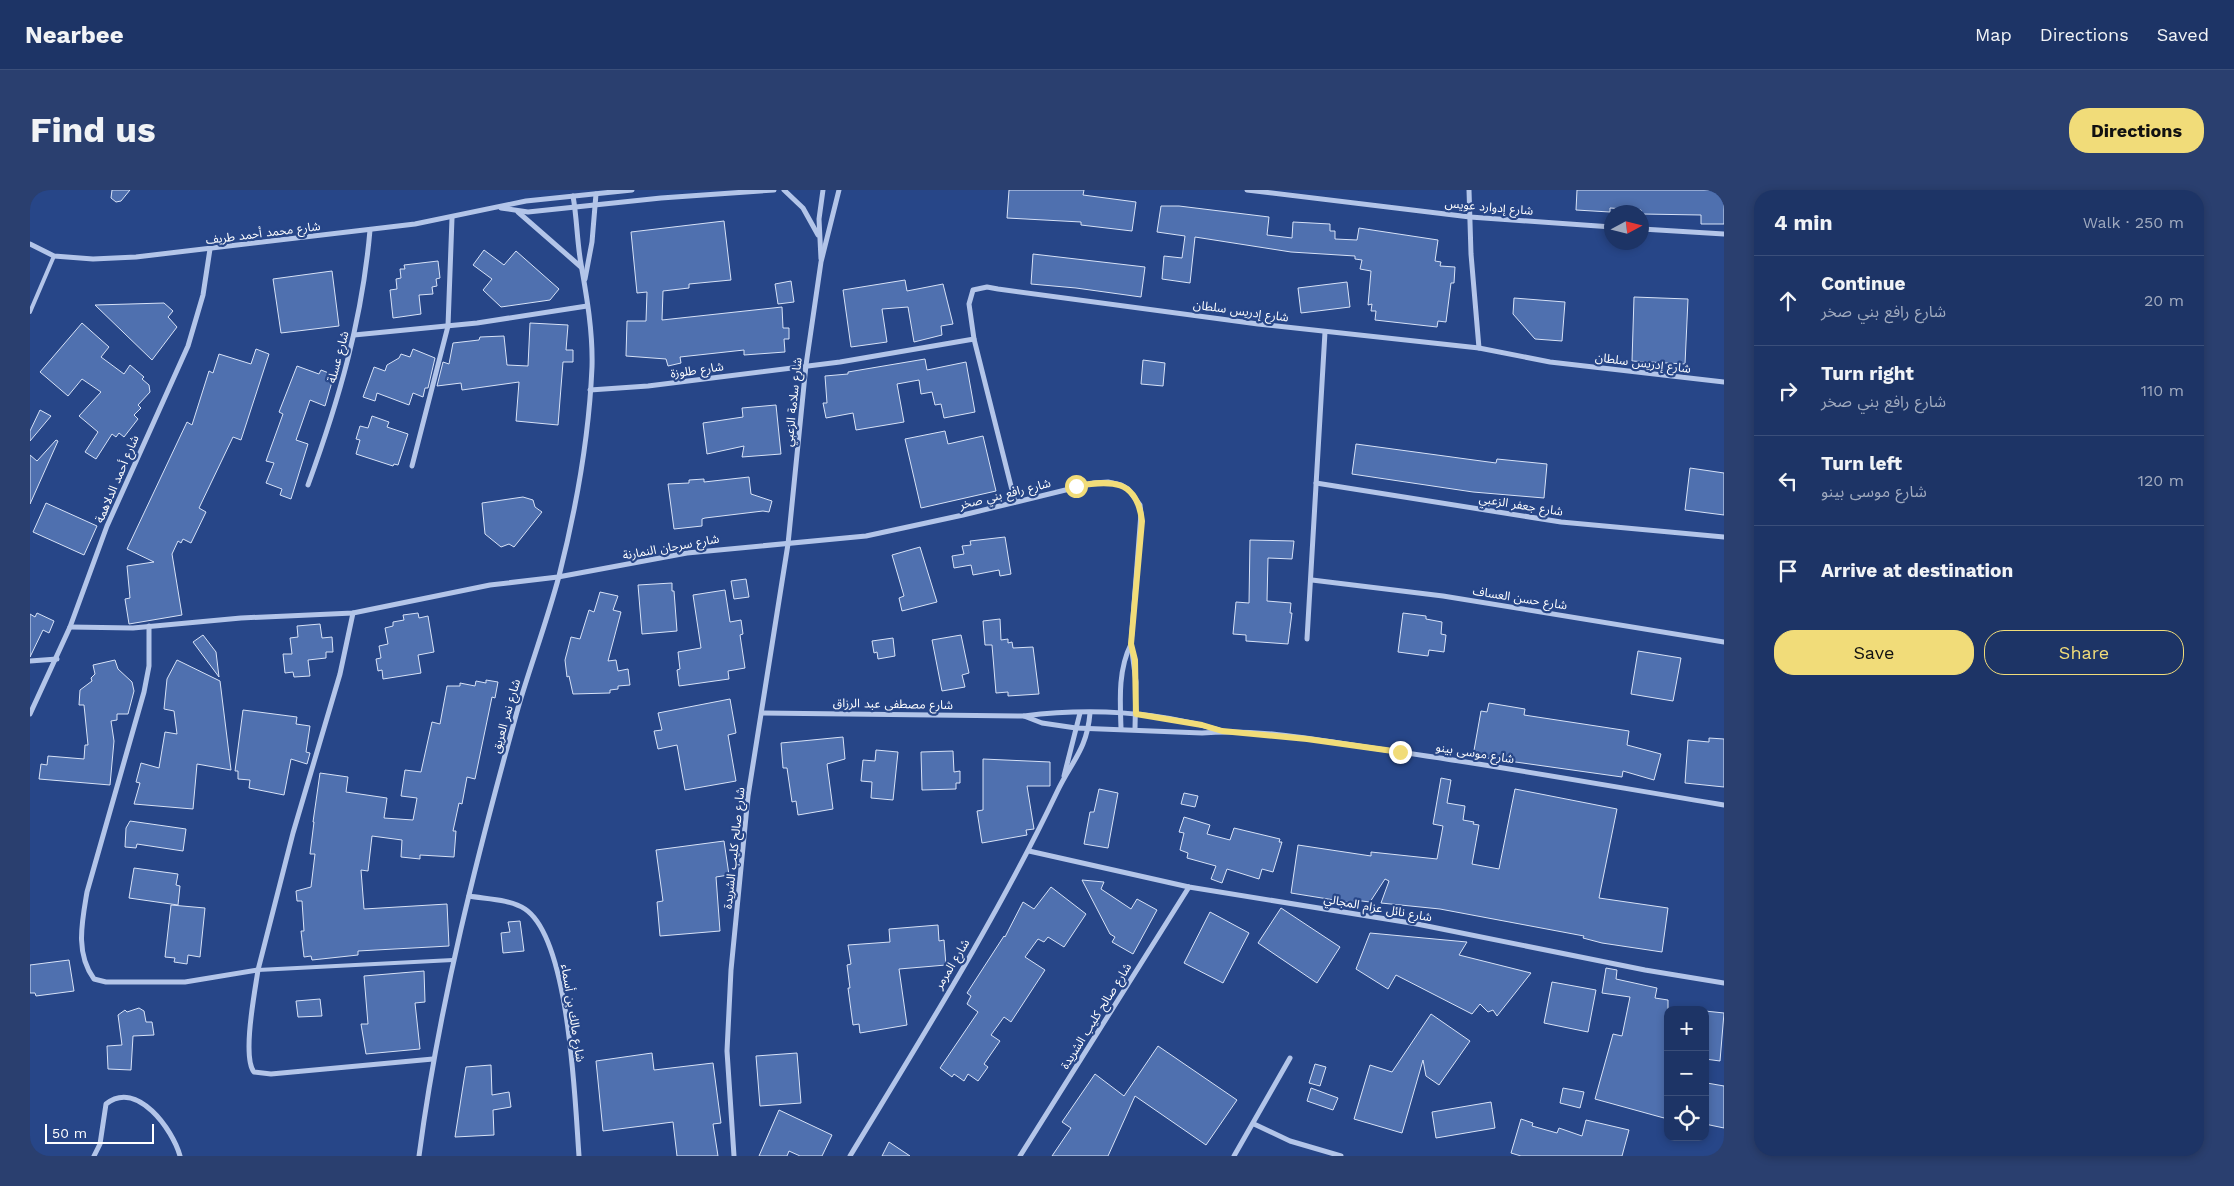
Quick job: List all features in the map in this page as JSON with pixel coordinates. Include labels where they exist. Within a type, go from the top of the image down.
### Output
[{"type":"street","name":"شارع محمد أحمد طريف","points":[[30,244],[54,256],[102,258],[210,249],[452,218],[526,201],[632,190]]},
{"type":"street","name":"شارع محمد أحمد طريف","points":[[500,208],[517,212],[596,206],[661,198],[774,190]]},
{"type":"street","points":[[784,190],[803,208],[819,237]]},
{"type":"street","name":"شارع سلامة الزعبي","points":[[821,262],[819,237],[823,190]]},
{"type":"street","name":"شارع سلامة الزعبي","points":[[788,544],[806,365],[821,262],[839,190]]},
{"type":"street","name":"شارع إدوارد عويس","points":[[1247,190],[1470,217],[1604,226]]},
{"type":"street","points":[[1469,190],[1479,348]]},
{"type":"street","name":"شارع نمر العريق","points":[[585,280],[589,265],[596,194]]},
{"type":"street","name":"شارع نمر العريق","points":[[419,1156],[433,1059],[453,960],[525,684],[558,577],[584,449],[590,390],[591,357],[585,280],[581,267],[573,196]]},
{"type":"street","points":[[517,212],[581,267]]},
{"type":"street","points":[[412,466],[448,326],[452,218]]},
{"type":"street","points":[[1649,229],[1724,234]]},
{"type":"street","name":"شارع عسلة","points":[[308,485],[327,432],[354,335],[366,275],[370,230]]},
{"type":"street","name":"شارع أحمد الدلاهمة","points":[[30,714],[57,659],[107,526],[197,320],[210,249]]},
{"type":"street","name":"شارع إدريس سلطان","points":[[1015,502],[974,339],[969,304],[973,290],[987,287],[1325,332],[1479,348],[1550,362],[1724,382]]},
{"type":"street","points":[[354,335],[448,326],[587,306]]},
{"type":"street","points":[[1307,639],[1312,580],[1325,332]]},
{"type":"street","name":"شارع طلوزة","points":[[590,390],[648,386],[840,362],[974,339]]},
{"type":"street","name":"شارع رافع بني صخر","points":[[788,544],[866,536],[1076,486],[1108,482],[1121,485],[1134,496],[1140,505],[1142,521],[1131,644],[1135,660],[1135,728]]},
{"type":"street","name":"شارع جعفر الزعبي","points":[[1316,483],[1561,522],[1724,537]]},
{"type":"street","name":"شارع سرحان النمارنة","points":[[70,627],[149,626],[241,618],[353,613],[490,585],[558,577],[687,553],[788,544]]},
{"type":"street","name":"شارع صالح كليب الشريدة","points":[[734,1156],[727,1050],[732,970],[748,796],[762,713],[767,666],[788,544]]},
{"type":"street","name":"شارع حسن العساف","points":[[1312,580],[1443,596],[1724,642]]},
{"type":"street","points":[[353,613],[340,674],[293,833],[258,970],[251,1010],[249,1058],[254,1072],[271,1074],[433,1059]]},
{"type":"street","points":[[149,626],[149,666],[144,692],[87,892],[81,924],[84,960],[94,979],[106,982],[185,982],[258,970]]},
{"type":"street","name":"شارع رافع بني صخر","points":[[1121,728],[1121,677],[1125,657],[1131,644]]},
{"type":"street","points":[[30,661],[57,659]]},
{"type":"street","name":"شارع مصطفى عبد الرزاق","points":[[762,713],[1024,716],[1080,713],[1136,714]]},
{"type":"street","name":"شارع المرمر","points":[[850,1156],[1029,851],[1064,777],[1080,713]]},
{"type":"street","name":"شارع المرمر","points":[[1064,777],[1075,763],[1089,729],[1090,713]]},
{"type":"street","name":"شارع موسى بينو","points":[[1136,714],[1202,725],[1222,731]]},
{"type":"street","name":"شارع مصطفى عبد الرزاق","points":[[1024,716],[1042,723],[1076,728],[1135,728]]},
{"type":"street","name":"شارع موسى بينو","points":[[1135,728],[1202,732],[1222,731],[1307,739],[1724,805]]},
{"type":"street","name":"شارع نائل عزام المجالي","points":[[1029,851],[1189,887],[1417,924],[1636,968],[1724,983]]},
{"type":"street","name":"شارع صالح كليب الشريدة","points":[[1020,1156],[1189,887]]},
{"type":"street","name":"شارع مالك بن أسماء","points":[[469,896],[524,908],[538,920],[550,946],[560,986],[567,1029],[575,1090],[579,1156]]},
{"type":"street","points":[[1234,1156],[1290,1058]]},
{"type":"street","points":[[94,1156],[100,1144],[106,1104],[111,1100],[123,1098],[134,1099],[154,1114],[174,1140],[180,1156]]},
{"type":"street","points":[[1254,1124],[1290,1141],[1341,1156]]},
{"type":"lane","points":[[30,312],[54,256]]},
{"type":"lane","points":[[258,970],[453,960]]},
{"type":"building","points":[[112,190],[130,190],[121,201],[116,202],[111,198]]},
{"type":"building","points":[[1009,190],[1084,190],[1083,195],[1136,202],[1132,231],[1081,225],[1081,222],[1007,218]]},
{"type":"building","points":[[1577,190],[1724,190],[1724,224],[1701,224],[1701,215],[1649,214],[1649,205],[1604,205],[1604,212],[1576,210]]},
{"type":"building","points":[[1161,206],[1179,206],[1269,217],[1267,235],[1292,238],[1293,222],[1330,224],[1330,231],[1335,231],[1335,239],[1357,240],[1359,228],[1438,240],[1435,261],[1441,262],[1440,266],[1455,267],[1454,283],[1451,283],[1446,322],[1438,321],[1437,327],[1375,320],[1376,311],[1371,311],[1372,304],[1368,305],[1371,271],[1360,269],[1362,260],[1355,259],[1355,256],[1291,252],[1195,237],[1190,283],[1162,279],[1164,256],[1182,258],[1185,236],[1157,232]]},
{"type":"building","points":[[724,221],[731,280],[689,284],[689,288],[663,291],[662,320],[782,307],[783,328],[789,328],[789,339],[784,339],[785,352],[744,355],[744,350],[680,357],[681,363],[668,366],[666,359],[626,356],[627,321],[646,321],[647,292],[637,293],[631,232]]},
{"type":"building","points":[[484,250],[504,265],[516,251],[559,289],[550,300],[501,307],[483,290],[492,279],[473,265]]},
{"type":"building","points":[[1033,254],[1145,267],[1141,297],[1031,284]]},
{"type":"building","points":[[438,261],[440,278],[436,279],[437,286],[432,287],[433,294],[419,295],[421,314],[393,318],[390,290],[397,289],[396,279],[401,278],[400,269],[405,269],[404,265]]},
{"type":"building","points":[[332,271],[339,326],[281,333],[273,279]]},
{"type":"building","points":[[905,280],[907,291],[943,284],[953,324],[941,326],[942,335],[914,342],[908,307],[882,309],[887,342],[851,347],[843,290]]},
{"type":"building","points":[[791,281],[794,302],[778,304],[775,284]]},
{"type":"building","points":[[1347,282],[1350,307],[1301,313],[1298,288]]},
{"type":"building","points":[[1634,297],[1688,299],[1685,364],[1632,361]]},
{"type":"building","points":[[1514,298],[1565,302],[1562,341],[1535,339],[1513,314]]},
{"type":"building","points":[[164,303],[173,311],[168,317],[177,327],[152,360],[95,305]]},
{"type":"building","points":[[82,323],[109,347],[101,357],[124,374],[130,365],[144,377],[142,379],[149,385],[150,392],[138,405],[141,408],[134,415],[138,419],[124,437],[119,433],[116,437],[112,434],[96,459],[85,452],[98,432],[79,416],[101,392],[82,379],[68,396],[40,372]]},
{"type":"building","points":[[530,323],[568,325],[566,350],[573,350],[573,362],[563,362],[558,425],[516,421],[519,382],[462,390],[461,383],[437,386],[443,362],[449,364],[453,343],[479,340],[480,337],[504,336],[507,365],[528,366]]},
{"type":"building","points":[[256,349],[269,354],[241,440],[233,437],[199,508],[206,512],[191,543],[183,539],[181,543],[178,541],[172,554],[182,615],[129,624],[125,599],[130,598],[127,566],[154,562],[127,549],[187,422],[192,425],[209,371],[213,373],[219,354],[251,364]]},
{"type":"building","points":[[413,349],[435,358],[428,388],[425,388],[423,397],[413,393],[409,405],[377,393],[375,401],[363,397],[374,367],[385,371],[387,365],[399,358],[401,354],[410,357]]},
{"type":"building","points":[[925,359],[927,370],[966,362],[975,412],[944,418],[941,404],[935,405],[932,392],[921,394],[919,380],[897,384],[904,422],[856,430],[853,413],[826,418],[823,403],[827,403],[825,376],[848,374],[848,372]]},
{"type":"building","points":[[1143,360],[1165,363],[1163,386],[1141,384]]},
{"type":"building","points":[[297,366],[319,374],[321,370],[334,375],[325,406],[310,400],[296,440],[308,444],[291,499],[280,495],[282,489],[266,483],[274,463],[266,461],[283,414],[279,412]]},
{"type":"building","points":[[776,405],[781,454],[742,457],[744,446],[707,454],[703,423],[743,417],[742,408]]},
{"type":"building","points":[[40,410],[51,416],[30,441],[30,431]]},
{"type":"building","points":[[372,416],[389,422],[387,427],[408,434],[398,465],[394,464],[393,466],[356,454],[360,440],[356,439],[360,426],[368,428]]},
{"type":"building","points":[[945,431],[948,444],[983,436],[996,491],[921,508],[905,439]]},
{"type":"building","points":[[56,440],[58,441],[30,504],[30,455],[37,461]]},
{"type":"building","points":[[1356,444],[1496,463],[1497,459],[1547,464],[1544,498],[1473,492],[1352,474]]},
{"type":"building","points":[[1690,468],[1724,473],[1724,515],[1685,510]]},
{"type":"building","points":[[749,477],[751,494],[772,501],[769,512],[763,511],[705,518],[702,519],[702,526],[674,529],[668,484],[689,483],[689,480],[704,479],[704,482]]},
{"type":"building","points":[[523,497],[533,500],[535,507],[542,512],[514,547],[509,544],[501,547],[485,534],[482,503]]},
{"type":"building","points":[[46,503],[97,526],[84,555],[33,532]]},
{"type":"building","points":[[1005,537],[1011,574],[1000,576],[999,570],[973,575],[971,565],[954,568],[952,556],[964,554],[962,546],[971,545],[970,541]]},
{"type":"building","points":[[1250,540],[1294,541],[1292,559],[1268,558],[1267,601],[1291,603],[1290,613],[1292,613],[1288,644],[1246,641],[1246,635],[1233,634],[1236,602],[1249,603]]},
{"type":"building","points":[[920,547],[937,602],[902,611],[899,598],[904,596],[892,555]]},
{"type":"building","points":[[746,579],[749,597],[734,599],[731,581]]},
{"type":"building","points":[[672,583],[677,631],[642,634],[638,585]]},
{"type":"building","points":[[725,590],[730,622],[741,620],[743,634],[740,635],[745,668],[728,671],[729,679],[679,686],[677,670],[680,669],[678,652],[701,648],[693,595]]},
{"type":"building","points":[[600,592],[618,596],[613,610],[621,612],[608,661],[616,660],[618,671],[628,669],[630,685],[618,686],[618,689],[610,690],[610,693],[573,694],[569,676],[567,677],[565,660],[571,637],[580,639],[589,610],[594,612]]},
{"type":"building","points":[[37,613],[54,621],[49,633],[43,630],[30,657],[30,614],[35,617]]},
{"type":"building","points":[[418,613],[419,618],[428,616],[434,652],[418,655],[421,673],[383,679],[382,670],[378,671],[376,659],[381,658],[379,646],[388,644],[385,628],[393,626],[393,622],[404,620],[403,615]]},
{"type":"building","points":[[1403,613],[1426,616],[1426,619],[1442,622],[1441,634],[1446,635],[1444,652],[1429,650],[1428,656],[1398,652]]},
{"type":"building","points":[[1000,619],[1001,640],[1008,639],[1008,643],[1012,642],[1013,648],[1033,647],[1039,694],[1008,696],[1008,692],[996,693],[992,645],[985,645],[983,621]]},
{"type":"building","points":[[320,624],[322,638],[332,637],[333,652],[326,652],[326,658],[308,660],[310,676],[294,677],[293,672],[285,673],[283,654],[292,654],[290,638],[298,637],[297,626]]},
{"type":"building","points":[[203,635],[216,652],[219,677],[193,642]]},
{"type":"building","points":[[961,635],[969,673],[962,675],[965,687],[942,691],[932,640]]},
{"type":"building","points":[[893,638],[895,656],[878,659],[877,652],[874,653],[872,641]]},
{"type":"building","points":[[1638,651],[1681,658],[1673,701],[1631,694]]},
{"type":"building","points":[[115,660],[118,669],[132,682],[134,691],[128,714],[117,714],[117,720],[111,721],[114,741],[110,785],[39,779],[41,764],[47,765],[48,756],[84,759],[85,745],[88,745],[84,705],[79,705],[80,690],[92,681],[91,678],[95,674],[93,665]]},
{"type":"building","points":[[177,660],[220,681],[231,770],[197,764],[193,809],[134,804],[140,783],[136,782],[141,763],[159,768],[165,732],[177,734],[174,711],[164,709],[167,679]]},
{"type":"building","points":[[486,680],[498,682],[495,698],[492,697],[475,779],[467,777],[462,804],[459,803],[453,831],[456,831],[454,857],[420,855],[420,859],[401,857],[402,840],[372,836],[368,871],[361,870],[364,909],[447,904],[449,946],[358,951],[358,955],[312,960],[311,956],[304,957],[301,931],[304,931],[302,901],[297,901],[296,891],[311,887],[315,854],[310,854],[320,773],[348,777],[346,792],[387,798],[384,818],[413,820],[417,798],[401,796],[405,770],[421,772],[432,722],[440,724],[447,686],[460,686],[460,683],[475,686],[476,681],[486,683]]},
{"type":"building","points":[[730,699],[736,733],[728,735],[736,781],[685,790],[677,745],[658,749],[654,731],[662,730],[658,713]]},
{"type":"building","points":[[1489,703],[1525,709],[1524,715],[1629,731],[1627,745],[1661,754],[1654,780],[1623,771],[1622,777],[1473,756],[1481,711],[1487,712]]},
{"type":"building","points":[[243,710],[297,717],[296,724],[310,726],[306,752],[310,753],[307,764],[291,759],[284,795],[249,788],[250,780],[238,779],[238,771],[235,771]]},
{"type":"building","points":[[843,737],[845,759],[827,764],[833,809],[798,815],[796,801],[792,802],[787,768],[783,768],[781,743]]},
{"type":"building","points":[[1709,738],[1724,739],[1724,787],[1685,783],[1688,740],[1709,742]]},
{"type":"building","points":[[876,750],[898,752],[893,800],[871,798],[872,782],[861,781],[863,760],[875,761]]},
{"type":"building","points":[[953,751],[954,772],[960,771],[960,783],[956,783],[956,789],[922,790],[921,752]]},
{"type":"building","points":[[983,759],[1050,762],[1050,786],[1027,786],[1034,829],[1026,830],[1027,835],[982,843],[977,811],[983,810]]},
{"type":"building","points":[[1441,778],[1451,780],[1447,803],[1465,806],[1463,820],[1479,825],[1472,864],[1499,869],[1515,789],[1617,809],[1599,898],[1668,908],[1662,952],[1602,943],[1583,938],[1584,936],[1440,909],[1381,903],[1389,881],[1385,879],[1370,902],[1354,900],[1353,903],[1291,893],[1298,845],[1371,856],[1371,852],[1437,859],[1443,826],[1433,824]]},
{"type":"building","points":[[1099,789],[1118,793],[1108,848],[1084,844],[1090,812],[1094,812]]},
{"type":"building","points":[[1184,793],[1198,796],[1195,807],[1181,804]]},
{"type":"building","points":[[1184,817],[1210,825],[1207,834],[1230,840],[1234,828],[1280,839],[1279,842],[1282,842],[1273,872],[1262,869],[1259,879],[1227,869],[1222,883],[1211,879],[1216,866],[1187,858],[1188,853],[1180,850],[1184,833],[1179,832]]},
{"type":"building","points":[[130,821],[186,829],[183,851],[137,844],[136,848],[125,847],[126,828]]},
{"type":"building","points":[[724,841],[729,875],[716,877],[720,931],[660,936],[657,902],[663,901],[656,850]]},
{"type":"building","points":[[134,868],[178,874],[176,885],[180,886],[178,905],[129,898]]},
{"type":"building","points":[[1082,880],[1104,882],[1101,889],[1131,909],[1137,899],[1157,910],[1133,954],[1112,942],[1115,937],[1110,934]]},
{"type":"building","points":[[1051,887],[1086,914],[1064,947],[1048,937],[1044,942],[1038,939],[1025,957],[1045,970],[1011,1022],[1004,1017],[991,1035],[1000,1041],[984,1064],[988,1067],[978,1081],[968,1074],[964,1081],[954,1074],[952,1077],[940,1068],[978,1012],[967,1004],[971,996],[967,993],[1005,937],[1023,902],[1034,909]]},
{"type":"building","points":[[171,905],[205,908],[200,957],[188,955],[187,964],[174,962],[175,958],[165,957]]},
{"type":"building","points":[[1281,908],[1340,947],[1317,983],[1258,943]]},
{"type":"building","points":[[1210,912],[1249,933],[1223,983],[1184,963]]},
{"type":"building","points":[[520,921],[524,951],[503,953],[501,933],[510,932],[508,922]]},
{"type":"building","points":[[938,925],[939,941],[944,940],[946,965],[899,969],[907,1025],[860,1033],[859,1024],[853,1025],[848,988],[850,988],[847,965],[851,964],[848,945],[890,942],[889,929]]},
{"type":"building","points":[[1370,933],[1467,942],[1459,955],[1531,973],[1497,1016],[1493,1010],[1488,1012],[1480,1004],[1472,1014],[1396,975],[1388,989],[1356,969]]},
{"type":"building","points":[[69,960],[74,991],[36,996],[35,993],[30,993],[30,965]]},
{"type":"building","points":[[1606,968],[1617,970],[1616,979],[1657,988],[1655,998],[1668,1000],[1668,1006],[1664,1006],[1664,1118],[1595,1099],[1613,1034],[1622,1036],[1630,997],[1602,993]]},
{"type":"building","points":[[424,971],[425,1002],[415,1003],[420,1049],[366,1054],[361,1024],[368,1024],[364,976]]},
{"type":"building","points":[[1552,982],[1596,990],[1588,1032],[1544,1023]]},
{"type":"building","points":[[320,999],[322,1016],[298,1017],[296,1001]]},
{"type":"building","points":[[139,1008],[144,1011],[146,1022],[152,1022],[154,1035],[133,1036],[131,1070],[108,1069],[107,1046],[122,1045],[118,1015],[125,1010],[127,1012]]},
{"type":"building","points":[[1709,1011],[1724,1013],[1720,1061],[1709,1060]]},
{"type":"building","points":[[1431,1014],[1470,1041],[1439,1085],[1426,1076],[1423,1060],[1402,1133],[1354,1119],[1370,1065],[1392,1072]]},
{"type":"building","points":[[1158,1046],[1237,1100],[1206,1145],[1135,1096],[1108,1156],[1052,1156],[1071,1128],[1062,1122],[1095,1074],[1124,1096]]},
{"type":"building","points":[[652,1053],[654,1070],[713,1063],[721,1123],[713,1124],[718,1156],[677,1156],[673,1122],[603,1131],[596,1061]]},
{"type":"building","points":[[797,1053],[801,1103],[760,1106],[756,1056]]},
{"type":"building","points":[[1315,1064],[1326,1067],[1320,1086],[1309,1083]]},
{"type":"building","points":[[491,1065],[492,1095],[509,1092],[511,1107],[493,1110],[494,1135],[455,1137],[466,1067]]},
{"type":"building","points":[[1709,1083],[1724,1086],[1724,1128],[1709,1125]]},
{"type":"building","points":[[1311,1088],[1338,1098],[1333,1110],[1307,1101]]},
{"type":"building","points":[[1563,1088],[1584,1092],[1580,1108],[1560,1103]]},
{"type":"building","points":[[1491,1102],[1495,1128],[1436,1138],[1432,1112]]},
{"type":"building","points":[[779,1110],[832,1135],[822,1156],[800,1156],[789,1151],[787,1156],[759,1156]]},
{"type":"building","points":[[1521,1119],[1533,1123],[1532,1126],[1557,1133],[1559,1128],[1582,1136],[1586,1120],[1629,1130],[1622,1156],[1521,1156],[1511,1153]]},
{"type":"building","points":[[889,1142],[910,1156],[882,1156]]},
{"type":"route","points":[[1076,486],[1108,482],[1121,485],[1128,489],[1140,505],[1142,521],[1131,644],[1135,660],[1136,714],[1202,725],[1222,731],[1307,739],[1400,752]]}]
